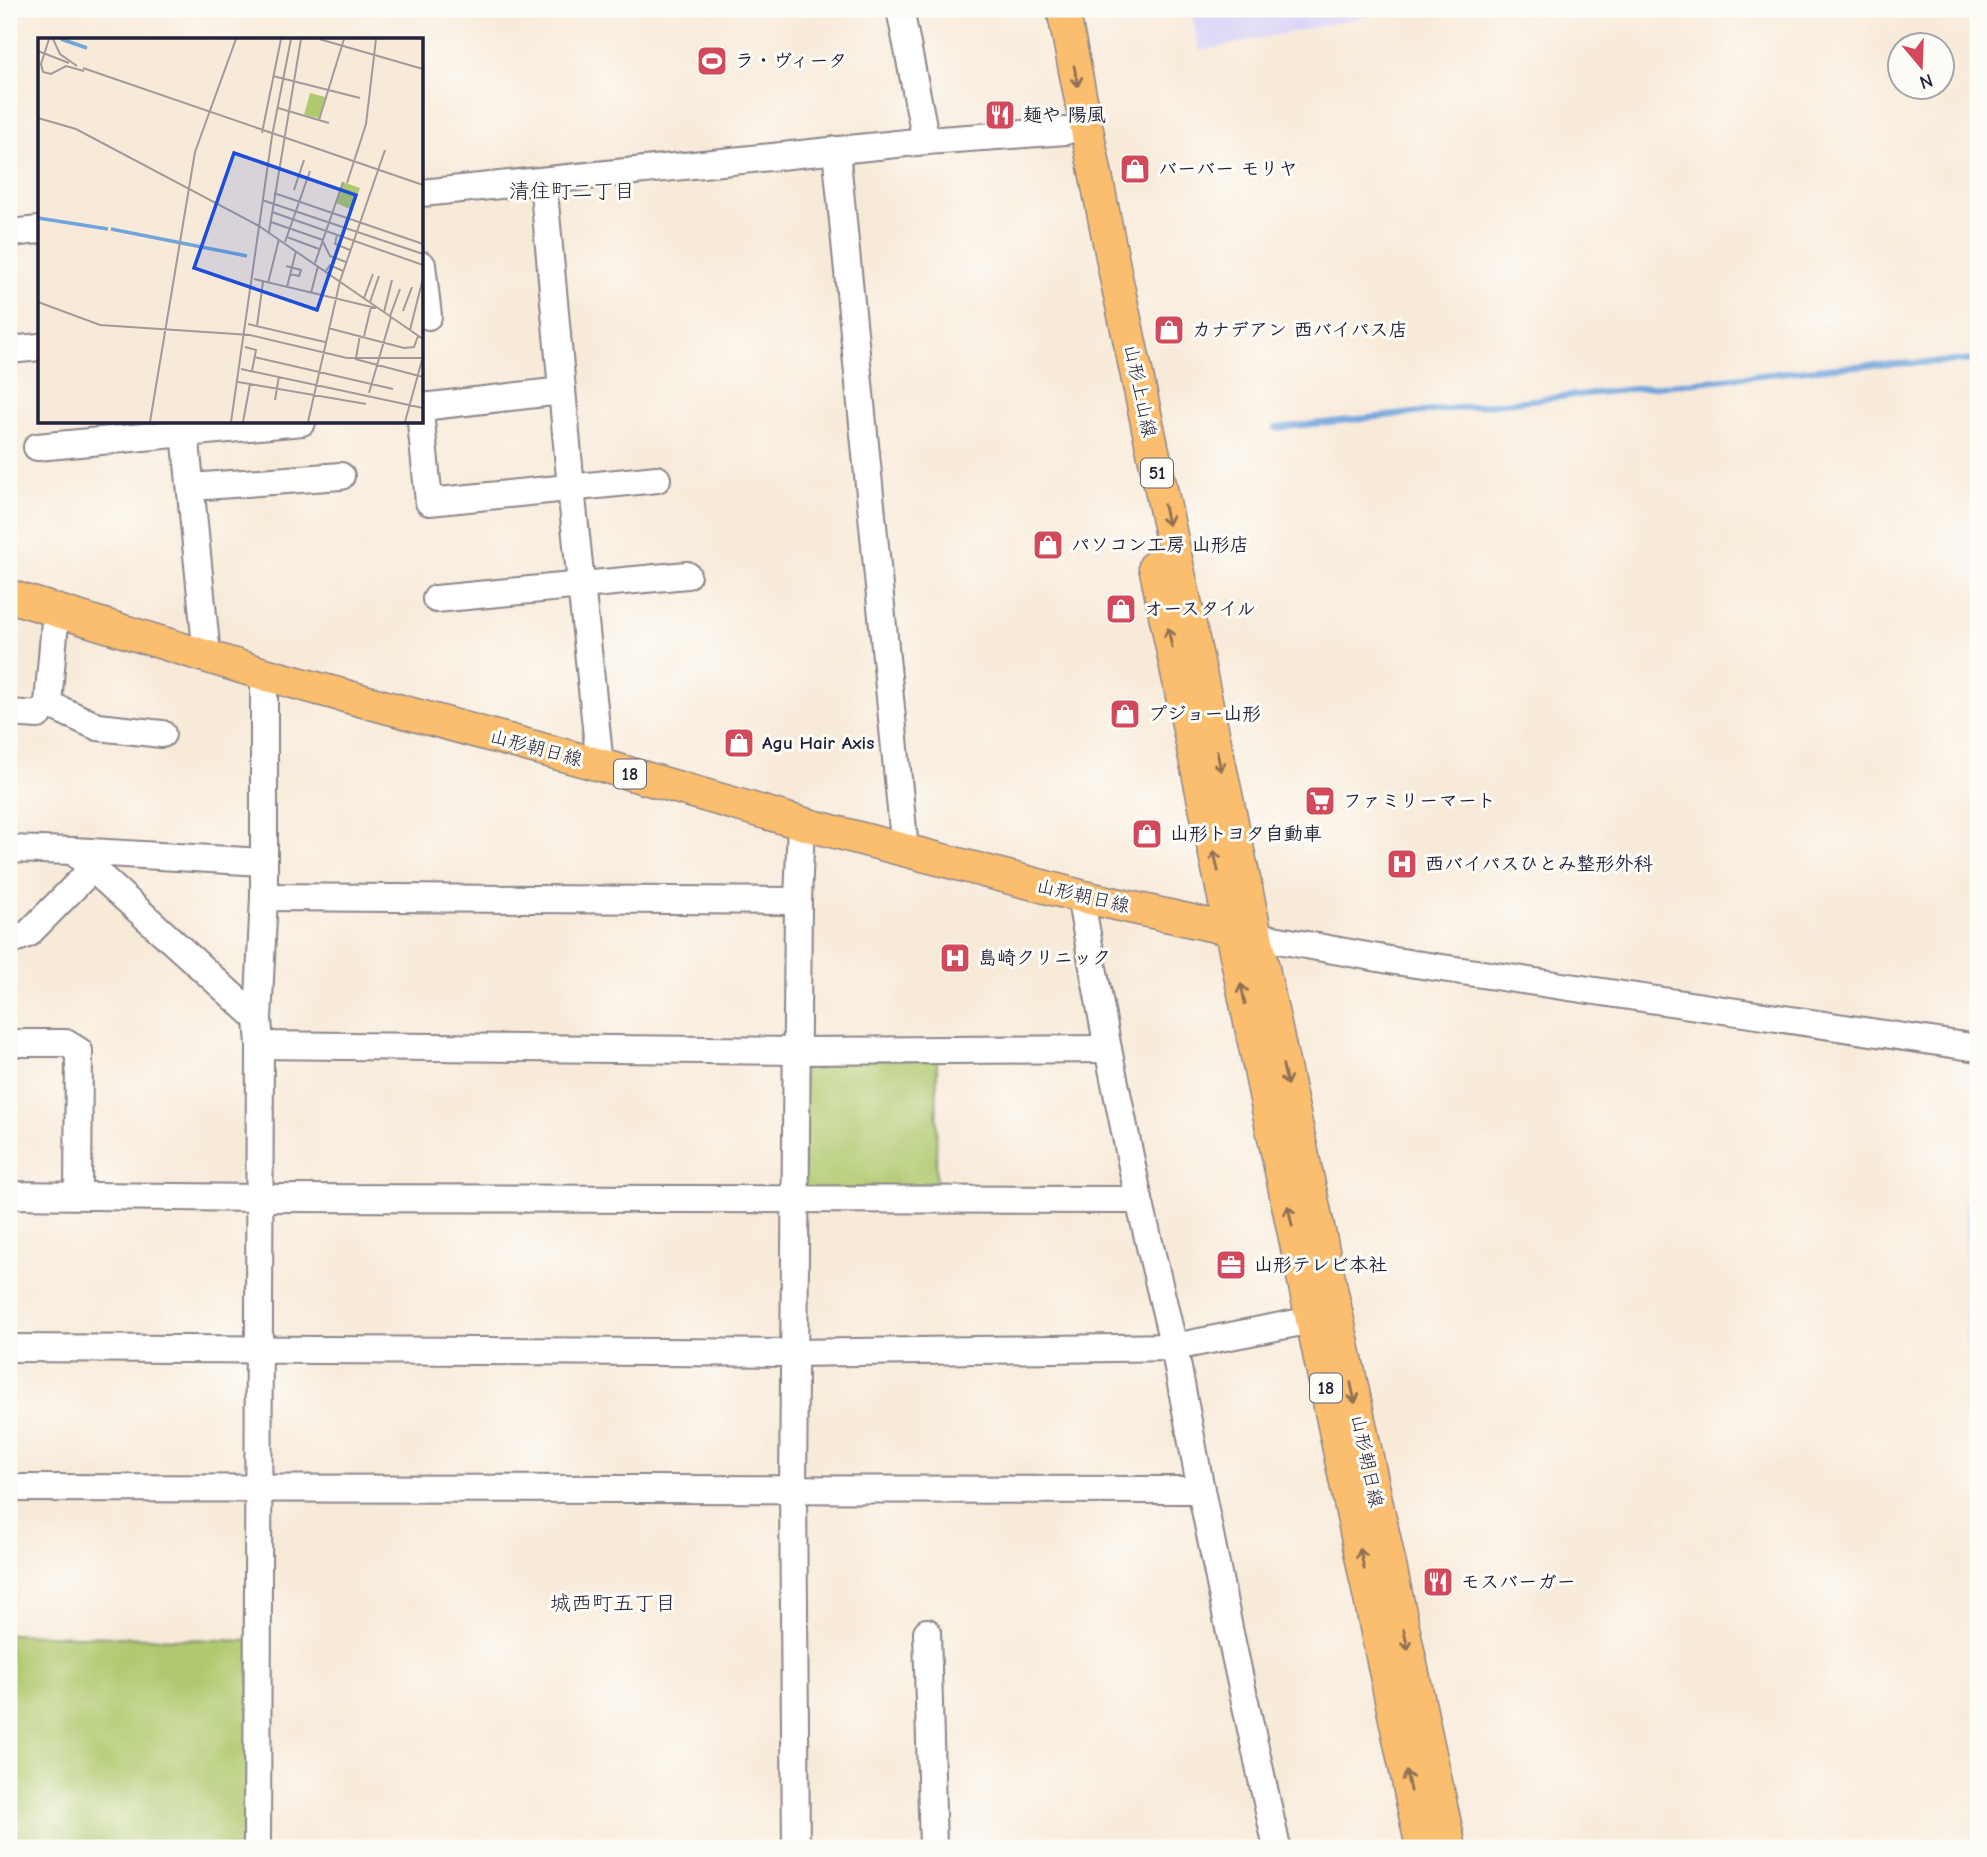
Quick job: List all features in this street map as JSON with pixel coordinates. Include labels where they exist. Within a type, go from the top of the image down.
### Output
[{"type":"main road","name":"山形上山線","points":[[1041,9],[1243,932]]},
{"type":"main road","name":"山形上山線","points":[[1063,9],[1243,932]]},
{"type":"main road","name":"山形朝日線","points":[[9,596],[264,674],[801,822],[1080,896],[1243,932],[1324,1319],[1422,1848]]},
{"type":"main road","name":"山形朝日線","points":[[1324,1319],[1450,1848]]},
{"type":"street","points":[[900,9],[926,141]]},
{"type":"street","points":[[424,193],[926,141],[1066,131]]},
{"type":"street","points":[[835,150],[905,850]]},
{"type":"street","points":[[543,181],[600,765]]},
{"type":"street","points":[[9,233],[38,230]]},
{"type":"street","points":[[424,282],[428,316]]},
{"type":"street","points":[[9,350],[38,347]]},
{"type":"street","points":[[424,407],[562,391]]},
{"type":"street","points":[[37,447],[185,428],[263,424]]},
{"type":"street","points":[[421,424],[429,502],[657,479]]},
{"type":"street","points":[[185,428],[207,656]]},
{"type":"street","points":[[191,487],[341,476]]},
{"type":"street","points":[[436,600],[687,575]]},
{"type":"street","points":[[9,713],[38,715],[48,704],[56,610]]},
{"type":"street","points":[[257,1848],[259,1032],[264,897],[264,674]]},
{"type":"street","points":[[48,704],[98,727],[162,734]]},
{"type":"street","points":[[796,1848],[793,1491],[796,1051],[801,822]]},
{"type":"street","points":[[9,849],[83,860],[263,862]]},
{"type":"street","points":[[9,941],[28,934],[83,860]]},
{"type":"street","points":[[83,860],[259,1032],[796,1051],[1108,1049]]},
{"type":"street","points":[[1080,896],[1139,1200],[1174,1347],[1201,1490],[1278,1848]]},
{"type":"street","points":[[264,897],[798,901]]},
{"type":"street","points":[[1243,932],[1395,961],[1978,1048]]},
{"type":"street","points":[[9,1043],[66,1043],[79,1051],[78,1195]]},
{"type":"street","points":[[9,1195],[1139,1200]]},
{"type":"street","points":[[9,1348],[795,1353],[1174,1347],[1324,1319]]},
{"type":"street","points":[[9,1488],[1201,1490]]},
{"type":"street","points":[[927,1632],[933,1848]]},
{"type":"shaded area","points":[[1190,9],[1402,9],[1200,51]]},
{"type":"shaded area","points":[[1964,1201],[1978,1204],[1978,1363],[1965,1344]]},
{"type":"green space","points":[[804,1059],[937,1060],[936,1190],[803,1190]]},
{"type":"green space","points":[[9,1634],[250,1641],[249,1848],[9,1848]]},
{"type":"waterway","points":[[1276,428],[1834,367],[1978,360]]},
{"type":"place","name":"ラ・ヴィータ","points":[[712,61]]},
{"type":"place","name":"麺や 陽風","points":[[1000,115]]},
{"type":"place","name":"バーバー モリヤ","points":[[1135,169]]},
{"type":"place","name":"カナデアン 西バイパス店","points":[[1169,330]]},
{"type":"place","name":"パソコン工房 山形店","points":[[1048,545]]},
{"type":"place","name":"オースタイル","points":[[1121,609]]},
{"type":"place","name":"プジョー山形","points":[[1125,714]]},
{"type":"place","name":"Agu Hair Axis","points":[[739,743]]},
{"type":"place","name":"ファミリーマート","points":[[1320,801]]},
{"type":"place","name":"山形トヨタ自動車","points":[[1147,834]]},
{"type":"place","name":"西バイパスひとみ整形外科","points":[[1402,864]]},
{"type":"place","name":"島崎クリニック","points":[[955,958]]},
{"type":"place","name":"山形テレビ本社","points":[[1231,1265]]},
{"type":"place","name":"モスバーガー","points":[[1438,1582]]},
{"type":"district","name":"清住町二丁目","points":[[572,191]]},
{"type":"district","name":"城西町五丁目","points":[[613,1603]]}]
